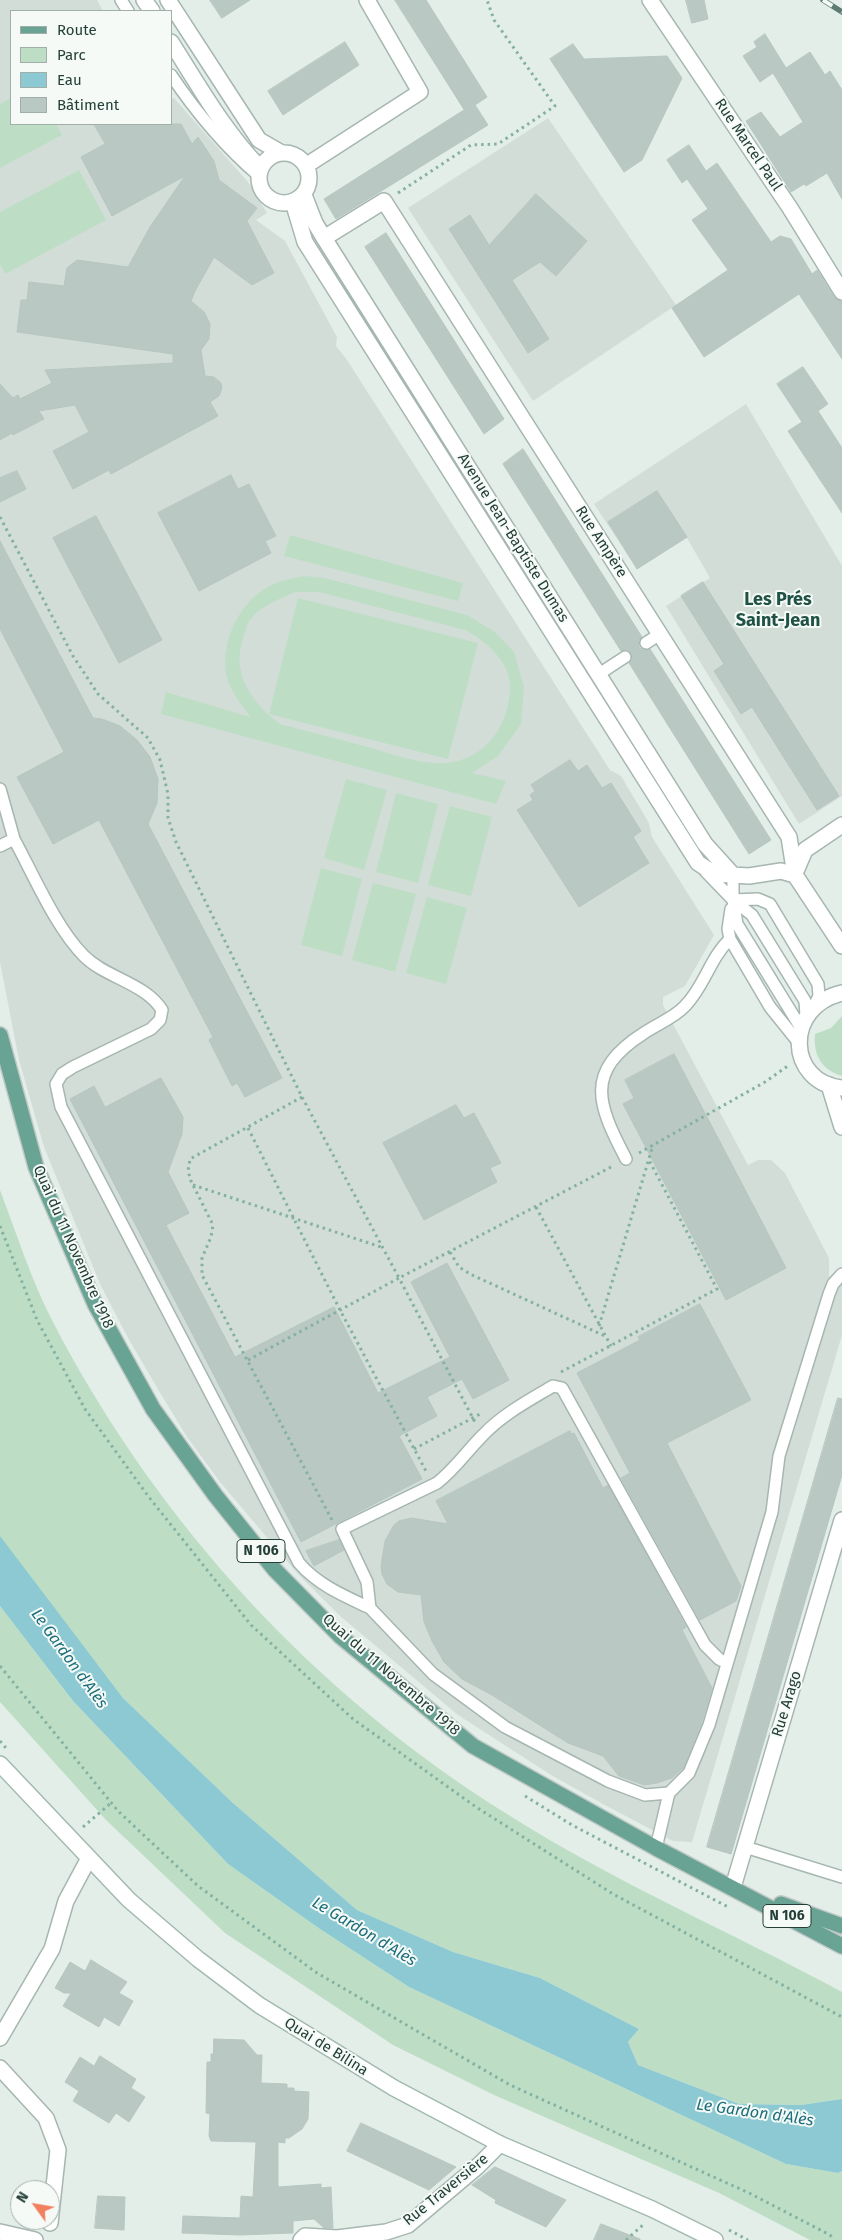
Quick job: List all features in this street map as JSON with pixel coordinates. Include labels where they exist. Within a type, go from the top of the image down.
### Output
[{"type":"main road","name":"Quai du 11 Novembre 1918","points":[[0,1036],[36,1167],[95,1304],[153,1409],[215,1495],[276,1570],[340,1636],[473,1746],[656,1848],[842,1946]]},
{"type":"main road","name":"Quai du 11 Novembre 1918","points":[[733,1887],[842,1926]]},
{"type":"street","points":[[168,0],[259,140],[280,152],[293,153],[307,165],[310,181],[298,198],[275,202],[267,197],[260,188],[259,172],[226,128],[172,44]]},
{"type":"street","points":[[307,165],[420,92],[367,0]]},
{"type":"street","name":"Rue Marcel Paul","points":[[650,0],[790,208],[842,292]]},
{"type":"street","points":[[259,172],[269,157],[280,152]]},
{"type":"street","name":"Avenue Jean-Baptiste Dumas","points":[[298,198],[705,844],[733,875]]},
{"type":"street","name":"Avenue Jean-Baptiste Dumas","points":[[298,198],[305,242],[698,863]]},
{"type":"street","points":[[324,238],[384,201]]},
{"type":"street","name":"Rue Ampère","points":[[384,201],[789,837],[795,875],[842,946]]},
{"type":"street","points":[[698,863],[715,874],[750,876],[781,871],[795,875],[799,859],[805,850],[842,825]]},
{"type":"street","points":[[842,993],[830,996],[804,1029],[811,1073],[836,1087],[842,1126]]},
{"type":"street","name":"Rue Arago","points":[[733,1887],[842,1520]]},
{"type":"street","name":"Quai de Bilina","points":[[6,1759],[89,1858],[129,1900],[198,1959],[258,2006],[394,2088],[500,2144],[652,2209],[715,2240]]},
{"type":"street","points":[[0,2038],[52,1949],[66,1901],[89,1858]]},
{"type":"street","points":[[0,2068],[46,2118],[58,2150],[55,2180]]},
{"type":"street","name":"Rue Traversière","points":[[301,2240],[305,2236],[337,2238],[386,2232],[408,2225],[478,2166],[500,2144]]},
{"type":"street","points":[[8,2236],[35,2240]]},
{"type":"lane","points":[[172,76],[195,110],[233,153],[259,172]]},
{"type":"lane","points":[[646,643],[660,634]]},
{"type":"lane","points":[[599,674],[625,657]]},
{"type":"lane","points":[[0,789],[3,807],[14,839],[54,913],[84,956],[148,995],[162,1010],[160,1020],[151,1029],[62,1074],[56,1084],[61,1107],[299,1563],[310,1575],[332,1590],[370,1608],[433,1674],[505,1727],[625,1789],[645,1795],[670,1793]]},
{"type":"lane","points":[[0,846],[14,839]]},
{"type":"lane","name":"Avenue Jean-Baptiste Dumas","points":[[698,863],[733,900],[752,915],[805,1000],[804,1029]]},
{"type":"lane","points":[[733,875],[733,900],[737,924],[804,1029]]},
{"type":"lane","points":[[733,900],[758,899],[770,904],[818,984],[820,989],[804,1029]]},
{"type":"lane","points":[[733,900],[728,929],[730,939],[770,1007],[804,1029]]},
{"type":"lane","points":[[626,1159],[604,1115],[601,1101],[605,1074],[611,1062],[629,1043],[678,1013],[687,1005],[721,949],[730,939]]},
{"type":"lane","points":[[656,1848],[670,1793],[689,1773],[709,1725],[772,1512],[779,1456],[829,1294],[833,1284],[842,1274]]},
{"type":"lane","points":[[370,1608],[367,1582],[342,1529],[433,1485],[448,1474],[482,1436],[504,1416],[553,1386],[562,1388],[705,1645],[719,1659],[727,1663]]},
{"type":"lane","points":[[744,1847],[842,1877]]},
{"type":"path","points":[[384,201],[472,145],[498,144],[555,106],[494,20],[487,0]]},
{"type":"path","points":[[0,517],[74,656],[98,694],[148,738],[160,760],[168,794],[168,818],[176,842],[302,1097],[400,1278],[482,1436]]},
{"type":"path","points":[[248,1360],[653,1145],[765,1082],[804,1029]]},
{"type":"path","points":[[302,1097],[190,1159],[188,1171],[192,1184],[213,1226],[211,1237],[202,1258],[202,1275],[336,1529],[342,1529]]},
{"type":"path","points":[[248,1128],[340,1310],[433,1485]]},
{"type":"path","points":[[599,1326],[653,1145]]},
{"type":"path","points":[[559,1373],[717,1289],[649,1160]]},
{"type":"path","points":[[192,1184],[384,1248]]},
{"type":"path","points":[[536,1207],[610,1346]]},
{"type":"path","points":[[450,1252],[459,1267],[470,1274],[605,1336]]},
{"type":"path","points":[[414,1449],[490,1409]]},
{"type":"path","points":[[0,1666],[111,1803],[198,1886],[317,1973],[510,2085],[749,2193],[830,2235],[834,2240]]},
{"type":"path","points":[[0,1741],[6,1759]]},
{"type":"path","points":[[79,1831],[111,1803]]},
{"type":"path","points":[[626,2240],[643,2226]]},
{"type":"path","points":[[725,2228],[748,2240]]},
{"type":"shaded area","points":[[0,0],[97,0],[102,10],[10,10],[10,125],[172,125],[172,99],[174,98],[248,182],[267,213],[256,220],[285,241],[337,337],[336,346],[347,360],[610,770],[621,776],[649,823],[652,837],[714,935],[685,986],[663,997],[663,1005],[748,1165],[758,1160],[771,1160],[785,1173],[829,1258],[829,1276],[842,1280],[842,1335],[692,1842],[673,1841],[603,1804],[551,1775],[458,1715],[339,1615],[297,1573],[220,1482],[187,1437],[162,1396],[128,1338],[101,1286],[44,1147],[19,1060],[0,962]]},
{"type":"shaded area","points":[[548,118],[676,305],[533,401],[408,208]]},
{"type":"shaded area","points":[[746,404],[842,566],[842,796],[799,824],[666,606],[710,578],[687,538],[637,569],[594,504]]},
{"type":"green space","points":[[10,99],[10,125],[57,125],[62,135],[0,168],[0,104]]},
{"type":"green space","points":[[79,170],[106,220],[5,274],[0,264],[0,212]]},
{"type":"green space","points":[[290,535],[463,583],[458,601],[284,556]]},
{"type":"green space","points":[[304,576],[325,578],[467,615],[495,632],[514,652],[524,687],[521,724],[498,756],[472,773],[506,781],[496,804],[161,714],[166,692],[250,717],[230,686],[225,667],[229,638],[234,624],[251,600],[262,591],[285,580]],"holes":[[[296,592],[319,592],[465,630],[489,647],[507,671],[510,680],[510,690],[503,720],[497,732],[488,743],[465,759],[435,763],[418,761],[280,724],[270,716],[253,697],[242,675],[240,651],[248,624],[260,610],[277,600]]]},
{"type":"green space","points":[[298,598],[478,643],[448,759],[269,714]]},
{"type":"green space","points":[[346,779],[387,790],[364,870],[324,858]]},
{"type":"green space","points":[[396,793],[438,804],[418,883],[376,872]]},
{"type":"green space","points":[[450,806],[492,817],[471,896],[428,885]]},
{"type":"green space","points":[[321,868],[362,879],[342,956],[301,945]]},
{"type":"green space","points":[[373,883],[416,894],[395,972],[352,960]]},
{"type":"green space","points":[[427,897],[467,908],[446,984],[406,973]]},
{"type":"green space","points":[[842,1016],[842,1076],[829,1070],[820,1060],[815,1048],[815,1034],[831,1028]]},
{"type":"green space","points":[[0,1190],[46,1308],[95,1398],[142,1468],[193,1536],[248,1599],[307,1659],[370,1715],[437,1767],[507,1814],[589,1862],[842,1992],[842,2099],[801,2105],[739,2104],[638,2065],[628,2042],[639,2029],[540,1978],[453,1952],[357,1910],[233,1803],[123,1698],[0,1536]]},
{"type":"green space","points":[[0,1606],[73,1701],[228,1864],[320,1929],[409,1987],[786,2164],[838,2173],[842,2171],[842,2240],[810,2240],[719,2193],[494,2095],[393,2045],[225,1933],[106,1820],[0,1702]]},
{"type":"water","name":"Le Gardon d'Alès","points":[[0,1536],[123,1698],[233,1803],[357,1910],[453,1952],[540,1978],[639,2029],[628,2042],[638,2065],[739,2104],[801,2105],[842,2099],[842,2171],[838,2173],[786,2164],[409,1987],[320,1929],[228,1864],[73,1701],[0,1606]]},
{"type":"building","points":[[210,0],[250,0],[222,18]]},
{"type":"building","points":[[395,0],[426,0],[487,97],[475,105],[488,125],[336,219],[324,199],[464,110]]},
{"type":"building","points":[[686,0],[704,0],[708,19],[692,23]]},
{"type":"building","points":[[765,34],[786,68],[810,52],[825,75],[830,71],[842,90],[842,199],[827,173],[806,186],[804,184],[791,192],[746,121],[761,112],[780,137],[803,122],[773,73],[760,82],[743,56],[757,47],[754,42]]},
{"type":"building","points":[[345,42],[359,65],[283,115],[268,91]]},
{"type":"building","points":[[573,44],[584,59],[667,56],[682,78],[642,160],[624,172],[550,59]]},
{"type":"building","points":[[181,124],[192,144],[198,137],[214,161],[219,180],[257,208],[247,221],[274,273],[252,285],[214,257],[191,301],[204,312],[210,324],[209,339],[201,350],[205,376],[214,377],[221,383],[222,388],[219,396],[210,402],[218,416],[111,474],[109,470],[73,489],[53,451],[89,432],[75,405],[39,411],[44,419],[0,440],[0,384],[13,398],[18,395],[20,399],[52,383],[45,370],[173,363],[173,354],[17,332],[21,300],[27,300],[29,282],[64,286],[67,268],[77,260],[128,267],[150,227],[185,176],[112,216],[81,157],[105,144],[95,125]]},
{"type":"building","points":[[689,145],[706,171],[717,163],[771,242],[780,236],[791,239],[812,274],[817,270],[834,297],[842,301],[842,359],[799,294],[704,357],[672,308],[728,270],[692,220],[708,209],[687,179],[682,183],[667,160]]},
{"type":"building","points":[[536,194],[587,241],[556,276],[540,262],[512,280],[549,339],[528,353],[449,229],[470,215],[489,245]]},
{"type":"building","points":[[386,233],[504,419],[484,434],[365,247]]},
{"type":"building","points":[[803,367],[828,404],[818,411],[842,448],[842,513],[788,431],[802,422],[777,384]]},
{"type":"building","points":[[523,449],[642,637],[639,640],[639,647],[643,650],[650,649],[771,840],[749,854],[629,663],[632,660],[631,653],[628,650],[621,651],[503,464]]},
{"type":"building","points":[[17,471],[26,489],[0,502],[0,478]]},
{"type":"building","points":[[231,475],[238,489],[249,484],[276,536],[265,541],[271,553],[199,591],[158,513]]},
{"type":"building","points":[[657,491],[687,537],[637,569],[608,522]]},
{"type":"building","points":[[96,516],[162,640],[119,663],[53,538]]},
{"type":"building","points":[[0,541],[93,718],[102,719],[120,726],[137,740],[150,757],[158,779],[157,803],[148,824],[282,1078],[245,1097],[237,1083],[232,1086],[209,1040],[213,1037],[99,820],[53,844],[17,777],[64,752],[0,629]]},
{"type":"building","points":[[703,582],[839,796],[817,810],[752,707],[741,714],[714,671],[724,664],[681,596]]},
{"type":"building","points":[[570,760],[578,771],[587,765],[602,788],[611,783],[641,831],[633,837],[649,863],[579,907],[517,810],[533,800],[530,795],[535,791],[531,785]]},
{"type":"building","points":[[674,1054],[786,1268],[726,1300],[623,1104],[634,1098],[625,1080]]},
{"type":"building","points":[[161,1078],[183,1117],[182,1134],[168,1172],[189,1213],[166,1225],[235,1357],[334,1307],[378,1393],[450,1357],[411,1282],[447,1263],[509,1380],[473,1399],[462,1379],[427,1397],[437,1416],[399,1436],[422,1479],[301,1542],[70,1099],[94,1086],[105,1107]]},
{"type":"building","points":[[456,1105],[464,1118],[474,1113],[501,1163],[490,1168],[497,1182],[424,1220],[383,1143]]},
{"type":"building","points":[[700,1304],[751,1400],[667,1443],[741,1586],[736,1601],[700,1620],[621,1478],[630,1473],[577,1373],[640,1340],[638,1337]]},
{"type":"building","points":[[838,1398],[842,1399],[842,1475],[731,1854],[707,1847]]},
{"type":"building","points":[[570,1431],[571,1434],[574,1433],[603,1488],[608,1485],[686,1627],[682,1630],[712,1688],[701,1724],[683,1768],[672,1778],[657,1783],[644,1785],[619,1776],[603,1756],[568,1743],[492,1695],[462,1679],[444,1662],[432,1641],[424,1622],[421,1595],[398,1592],[387,1584],[382,1574],[381,1566],[385,1541],[394,1525],[399,1521],[411,1518],[448,1524],[436,1501]]},
{"type":"building","points":[[339,1540],[344,1550],[314,1566],[306,1551]]},
{"type":"building","points":[[91,1960],[127,1982],[119,1993],[133,2001],[119,2026],[104,2017],[99,2027],[63,2006],[71,1993],[64,1993],[55,1988],[70,1962],[85,1971]]},
{"type":"building","points":[[214,2039],[244,2040],[257,2055],[262,2055],[261,2083],[287,2084],[287,2088],[294,2088],[294,2091],[309,2092],[308,2119],[302,2129],[289,2138],[285,2138],[285,2143],[278,2142],[278,2187],[321,2184],[321,2188],[331,2187],[333,2228],[324,2228],[314,2219],[293,2221],[293,2233],[240,2235],[182,2233],[183,2216],[240,2218],[241,2196],[253,2197],[256,2142],[211,2141],[209,2136],[210,2114],[206,2113],[207,2062],[211,2062]]},
{"type":"building","points":[[100,2056],[136,2079],[131,2088],[145,2097],[129,2122],[116,2113],[109,2123],[73,2101],[79,2091],[65,2082],[80,2057],[94,2066]]},
{"type":"building","points":[[361,2123],[456,2167],[429,2190],[347,2151]]},
{"type":"building","points":[[495,2167],[566,2200],[546,2227],[495,2203],[496,2200],[472,2185]]},
{"type":"building","points":[[98,2196],[125,2197],[124,2230],[95,2228]]},
{"type":"building","points":[[601,2224],[640,2239],[640,2240],[594,2240]]},
{"type":"railway","points":[[823,0],[842,12]]},
{"type":"district","name":"Les Prés Saint-Jean","points":[[778,610]]}]
